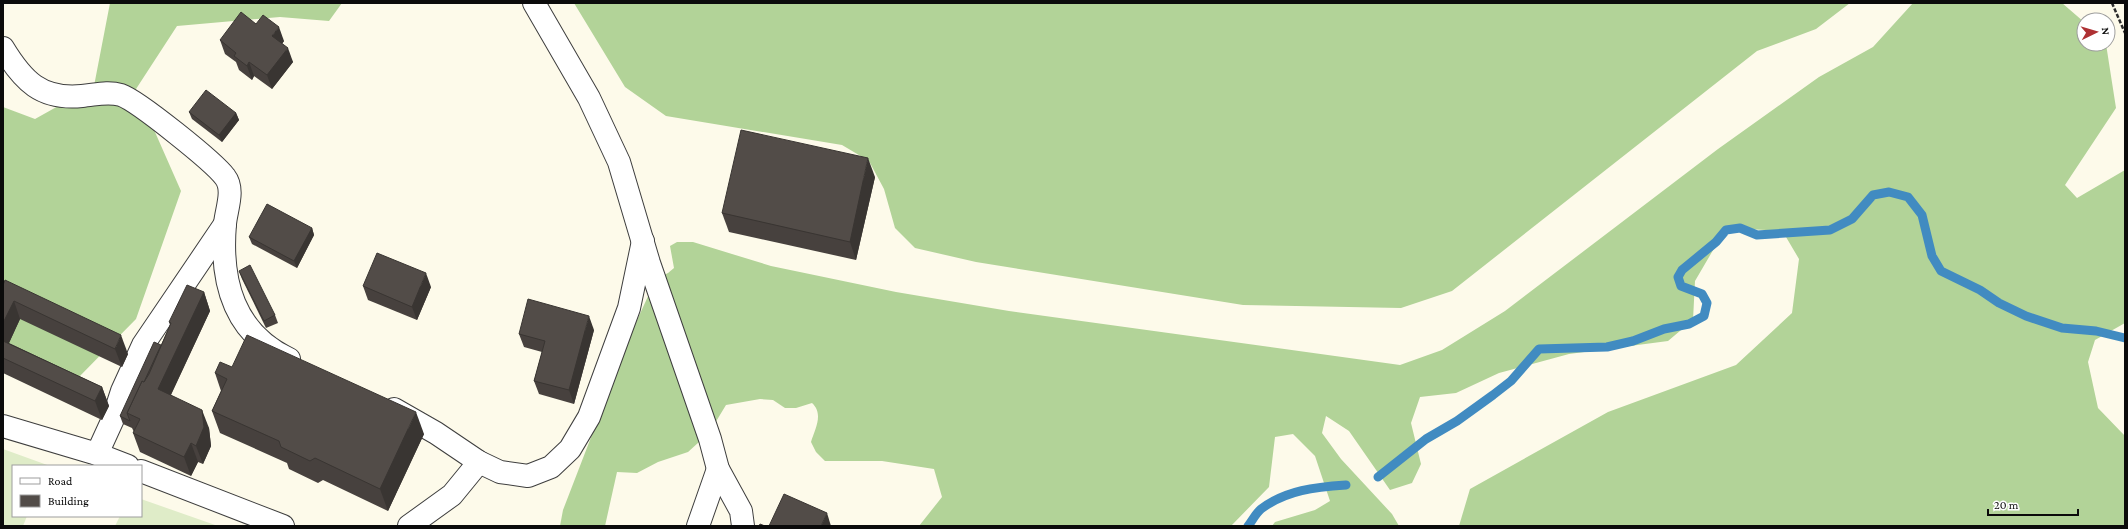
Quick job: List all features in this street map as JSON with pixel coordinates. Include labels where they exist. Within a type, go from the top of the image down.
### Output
[{"type":"lane","points":[[534,3],[588,98],[619,162],[643,241],[710,439],[718,469],[741,511],[743,526]]},
{"type":"lane","points":[[3,48],[15,68],[31,83],[46,93],[62,97],[110,92],[122,96],[139,105],[210,162],[226,178],[230,196],[225,224],[225,268],[235,307],[245,326],[277,353],[306,367]]},
{"type":"lane","points":[[97,454],[113,419],[122,391],[143,346],[225,224]]},
{"type":"lane","points":[[377,401],[436,433],[479,462],[500,472],[528,476],[551,467],[570,449],[589,417],[629,308],[643,241]]},
{"type":"lane","points":[[3,426],[97,454],[125,465]]},
{"type":"lane","points":[[409,526],[452,495],[479,462]]},
{"type":"lane","points":[[698,526],[718,469]]},
{"type":"lane","points":[[142,471],[283,526]]},
{"type":"path","points":[[2112,3],[2125,33]]},
{"type":"green space","points":[[110,3],[342,3],[329,21],[280,17],[177,26],[136,89],[181,191],[136,319],[76,380],[3,357],[3,107],[35,119],[94,86]]},
{"type":"green space","points":[[574,3],[1850,3],[1816,29],[1757,51],[1452,291],[1401,308],[1243,305],[976,262],[915,248],[895,228],[884,189],[869,161],[842,145],[666,116],[625,87]]},
{"type":"green space","points":[[1913,3],[2062,3],[2076,15],[2076,52],[2107,52],[2116,108],[2065,185],[2077,198],[2125,170],[2125,323],[2095,340],[2088,362],[2098,408],[2125,436],[2125,526],[1459,526],[1470,489],[1608,412],[1736,365],[1792,313],[1799,259],[1786,237],[1766,230],[1726,228],[1695,281],[1693,320],[1668,341],[1569,354],[1499,373],[1456,393],[1420,397],[1411,423],[1421,464],[1412,483],[1390,490],[1349,431],[1326,416],[1322,433],[1341,459],[1392,514],[1399,526],[1272,526],[1275,522],[1315,510],[1330,501],[1315,456],[1293,434],[1275,437],[1269,487],[1231,526],[919,526],[942,497],[934,469],[882,461],[825,461],[816,452],[811,442],[818,422],[816,407],[812,403],[796,408],[785,408],[773,400],[760,399],[726,405],[709,433],[688,452],[658,462],[637,473],[617,472],[605,526],[560,526],[563,510],[632,331],[656,279],[674,268],[670,246],[677,242],[693,242],[771,266],[896,292],[1009,311],[1400,365],[1442,350],[1505,311],[1718,149],[1819,77],[1873,47]]},
{"type":"green space","points":[[3,449],[47,465],[12,465],[12,517],[27,517],[23,526],[3,526]]},
{"type":"green space","points":[[142,499],[218,526],[115,526],[120,517],[142,517]]},
{"type":"building","points":[[241,12],[256,24],[263,15],[279,27],[272,36],[288,48],[267,75],[249,62],[247,66],[234,56],[236,53],[220,40]]},
{"type":"building","points":[[206,90],[236,113],[219,135],[189,112]]},
{"type":"building","points":[[741,130],[868,158],[850,242],[722,213]]},
{"type":"building","points":[[267,204],[312,228],[294,261],[249,237]]},
{"type":"building","points":[[377,253],[426,273],[412,307],[363,286]]},
{"type":"building","points":[[250,265],[275,315],[264,321],[239,271]]},
{"type":"building","points":[[5,280],[121,335],[115,349],[14,301],[3,323],[3,285]]},
{"type":"building","points":[[187,285],[204,292],[158,389],[202,410],[204,427],[196,446],[191,443],[184,457],[133,433],[140,419],[127,413],[142,381],[144,382],[149,374],[171,323],[169,322]]},
{"type":"building","points":[[528,299],[589,316],[569,390],[534,381],[545,341],[519,334]]},
{"type":"building","points":[[247,335],[416,412],[380,489],[315,458],[310,461],[281,447],[279,441],[212,411],[227,379],[215,373],[220,362],[232,367]]},
{"type":"building","points":[[3,341],[102,387],[95,401],[3,358]]},
{"type":"building","points":[[154,342],[161,345],[144,382],[142,381],[127,413],[130,421],[120,416]]},
{"type":"building","points":[[784,494],[827,513],[821,526],[769,526]]},
{"type":"waterway","points":[[1378,477],[1426,439],[1457,421],[1511,381],[1539,349],[1607,347],[1633,341],[1664,329],[1689,324],[1704,316],[1707,303],[1702,294],[1681,286],[1678,277],[1682,270],[1716,242],[1726,230],[1740,228],[1757,235],[1830,230],[1852,219],[1873,195],[1889,192],[1908,197],[1922,215],[1932,256],[1941,271],[1980,290],[1999,303],[2026,316],[2062,328],[2096,331],[2125,338]]},
{"type":"waterway","points":[[1248,526],[1261,509],[1281,498],[1313,488],[1346,485]]}]
